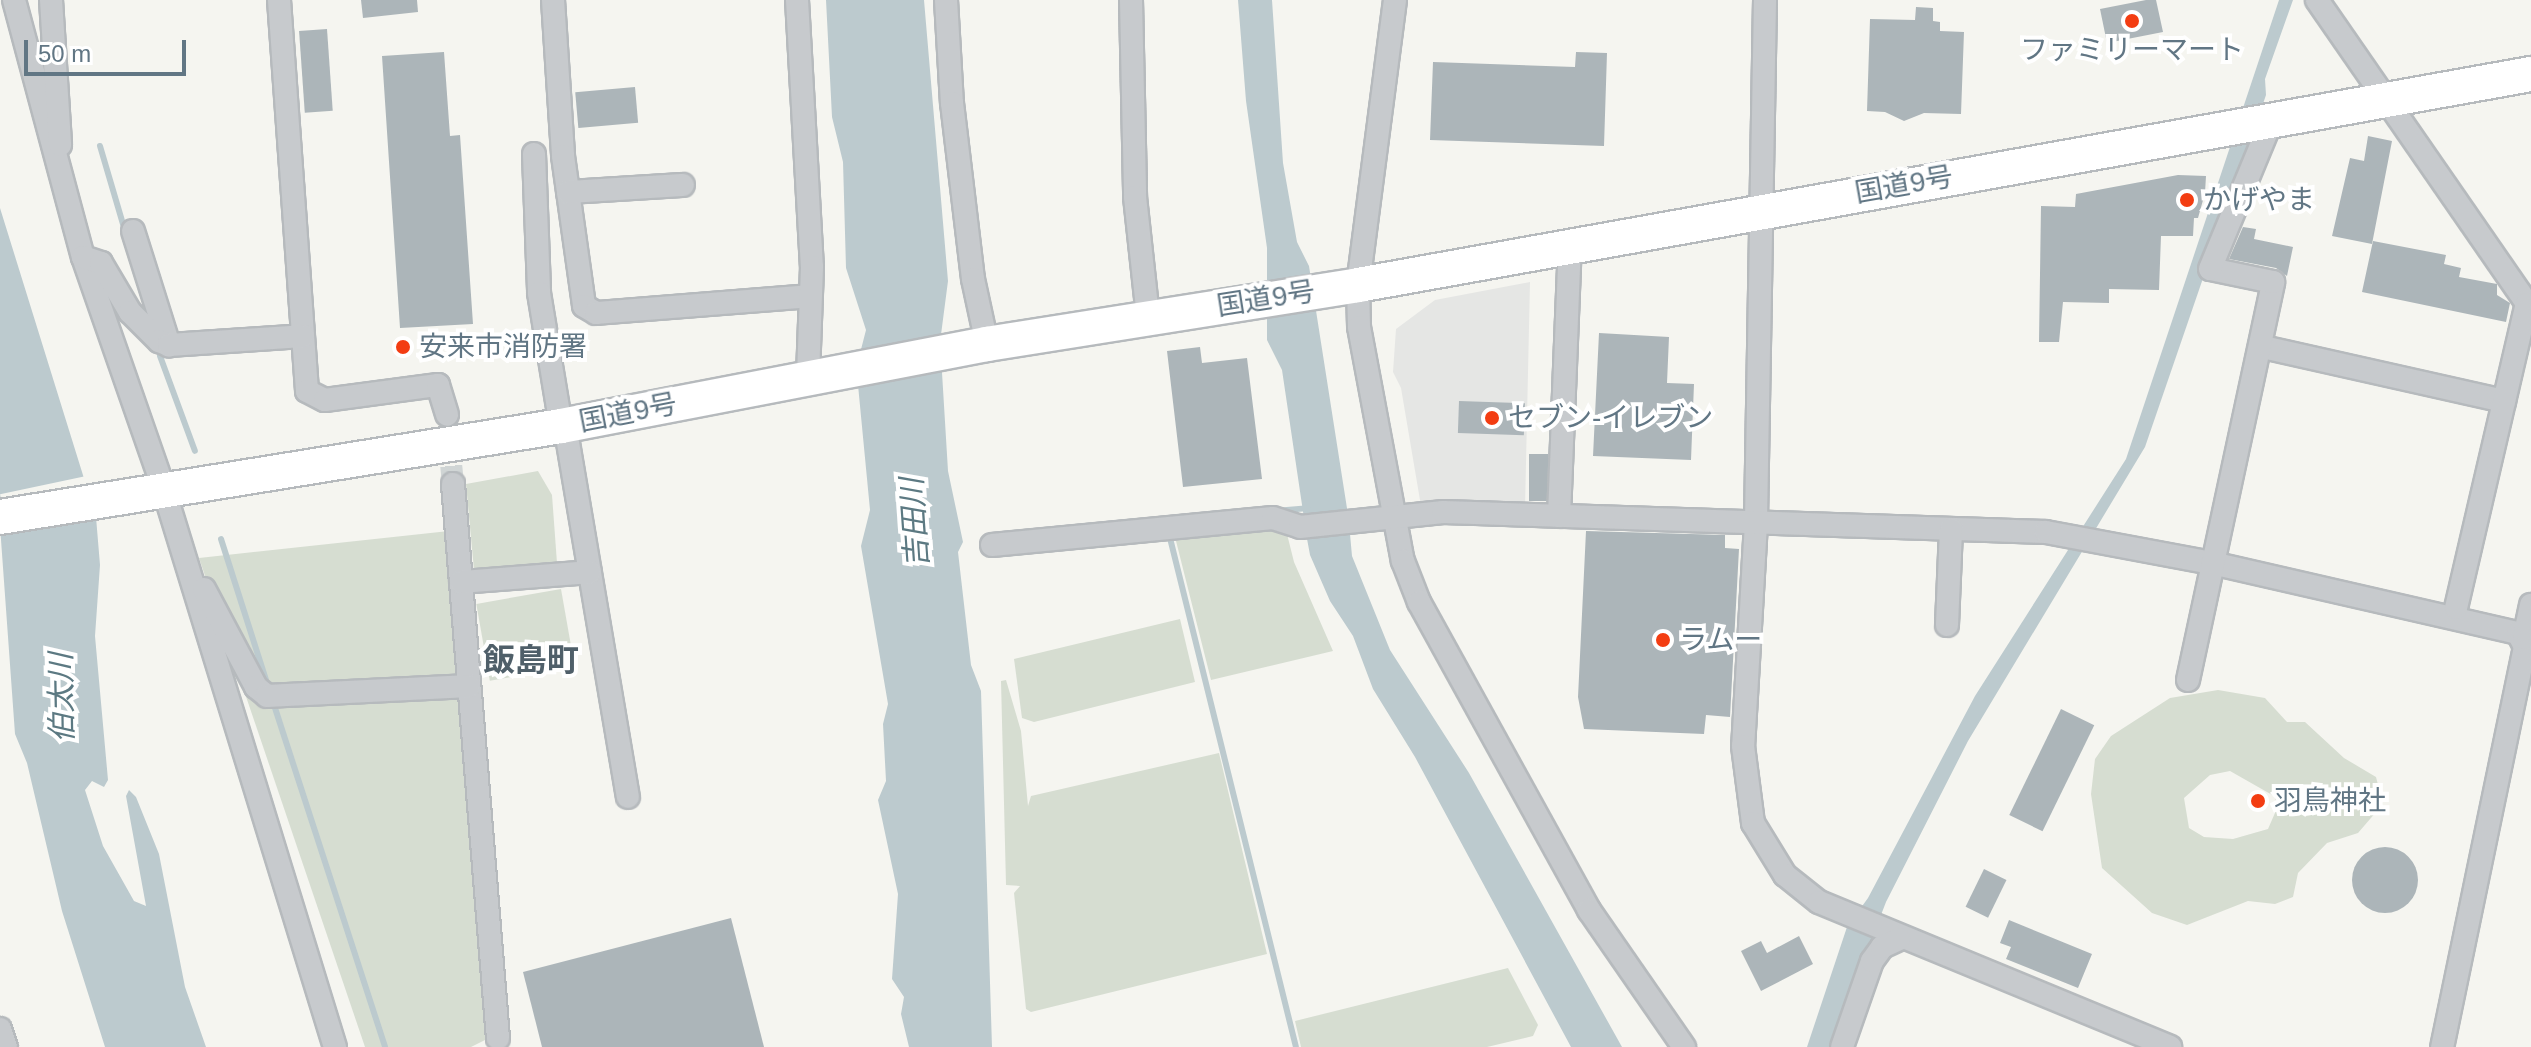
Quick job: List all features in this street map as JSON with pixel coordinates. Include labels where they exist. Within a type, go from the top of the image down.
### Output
[{"type":"highway","name":"国道9号","points":[[0,517],[158,488],[566,425],[979,345],[1358,285],[2531,74]]},
{"type":"street","points":[[14,0],[83,257],[184,563],[335,1047]]},
{"type":"street","points":[[51,0],[62,183]]},
{"type":"street","points":[[279,0],[307,391],[317,400],[438,385],[447,415]]},
{"type":"street","points":[[553,0],[568,192],[582,302],[591,312],[800,297]]},
{"type":"street","points":[[797,0],[809,229],[812,377]]},
{"type":"street","points":[[946,0],[952,103],[979,345]]},
{"type":"street","points":[[1131,0],[1135,197],[1148,317]]},
{"type":"street","points":[[1395,0],[1358,285],[1359,327],[1392,516],[1419,602],[1569,875],[1619,958],[1684,1047]]},
{"type":"street","points":[[1775,0],[1765,0],[1756,523],[1743,746],[1753,823],[1785,875],[1819,902],[2146,1043],[2170,1047]]},
{"type":"street","points":[[2317,0],[2529,307],[2456,608]]},
{"type":"street","points":[[2188,680],[2273,282],[2210,269],[2253,122]]},
{"type":"street","points":[[538,154],[539,293],[566,425],[628,797]]},
{"type":"street","points":[[568,192],[683,185]]},
{"type":"street","points":[[797,339],[802,236],[809,229]]},
{"type":"street","points":[[133,231],[169,345]]},
{"type":"street","points":[[1559,516],[1570,246]]},
{"type":"street","points":[[83,257],[101,263],[141,326],[169,345],[303,336]]},
{"type":"street","points":[[2267,348],[2504,401]]},
{"type":"street","points":[[453,484],[498,1038]]},
{"type":"street","points":[[992,545],[1273,518],[1304,526],[1443,512],[1951,529],[2086,539],[2212,563],[2518,633],[2524,638]]},
{"type":"street","points":[[1947,625],[1951,529]]},
{"type":"street","points":[[184,563],[198,576],[256,687],[267,696],[469,686]]},
{"type":"street","points":[[461,582],[590,572]]},
{"type":"street","points":[[2442,1047],[2531,605]]},
{"type":"street","points":[[1842,1047],[1872,961],[1888,934]]},
{"type":"street","points":[[0,1029],[6,1047]]},
{"type":"shaded area","points":[[1530,282],[1525,508],[1421,506],[1401,388],[1393,372],[1396,329],[1435,300]]},
{"type":"shaded area","points":[[538,471],[552,495],[557,563],[474,570],[466,484]]},
{"type":"shaded area","points":[[1248,526],[1286,530],[1294,562],[1333,651],[1211,680],[1174,533]]},
{"type":"shaded area","points":[[449,531],[491,1037],[471,1047],[365,1047],[199,558]]},
{"type":"shaded area","points":[[561,589],[575,666],[490,681],[476,604]]},
{"type":"shaded area","points":[[1180,619],[1195,682],[1034,722],[1022,718],[1014,659]]},
{"type":"shaded area","points":[[1006,680],[1021,731],[1028,806],[1031,796],[1219,753],[1267,954],[1031,1012],[1026,1009],[1014,893],[1020,886],[1006,885],[1001,681]]},
{"type":"shaded area","points":[[2218,690],[2265,698],[2287,722],[2305,722],[2344,758],[2376,777],[2383,804],[2358,833],[2327,843],[2298,873],[2293,897],[2275,904],[2248,901],[2187,925],[2152,913],[2102,868],[2091,794],[2095,759],[2111,736],[2170,698]],"holes":[[[2230,771],[2274,796],[2278,806],[2268,829],[2233,839],[2204,837],[2189,828],[2184,798],[2210,775]]]},
{"type":"shaded area","points":[[1508,968],[1538,1025],[1533,1036],[1487,1047],[1301,1047],[1295,1021]]},
{"type":"water","points":[[826,0],[924,0],[948,281],[939,350],[857,365],[866,330],[846,268],[843,162],[832,117]]},
{"type":"water","points":[[1238,0],[1272,0],[1283,163],[1297,242],[1309,266],[1349,521],[1305,525],[1282,370],[1267,340],[1267,248],[1246,101]]},
{"type":"water","points":[[2279,0],[2293,0],[2265,79],[2266,95],[2145,447],[1968,741],[1886,902],[1830,1047],[1807,1047],[1847,927],[1868,898],[1975,696],[2126,459]]},
{"type":"water","name":"伯太川","points":[[0,208],[96,517],[100,565],[95,636],[108,780],[104,787],[92,781],[85,790],[103,846],[134,901],[146,906],[126,796],[129,790],[136,797],[159,854],[185,987],[206,1047],[105,1047],[62,911],[27,763],[15,734],[0,526]]},
{"type":"water","name":"吉田川","points":[[941,356],[948,471],[963,542],[958,552],[971,665],[981,691],[992,1047],[909,1047],[901,1014],[904,997],[892,979],[898,894],[878,800],[886,781],[883,724],[888,704],[861,546],[870,510],[858,385]]},
{"type":"water","points":[[1349,523],[1352,556],[1390,650],[1469,773],[1622,1047],[1571,1047],[1415,757],[1373,689],[1353,636],[1330,601],[1310,555],[1305,528]]},
{"type":"pier","points":[[91,475],[99,512],[8,532],[0,494]]},
{"type":"building","points":[[361,0],[417,0],[418,12],[363,18]]},
{"type":"building","name":"ファミリーマート","points":[[2156,0],[2163,32],[2107,43],[2100,9]]},
{"type":"building","points":[[1916,7],[1933,8],[1933,21],[1940,22],[1940,31],[1964,32],[1961,114],[1924,113],[1904,121],[1885,112],[1867,111],[1870,19],[1915,20]]},
{"type":"building","points":[[327,29],[333,111],[305,113],[299,31]]},
{"type":"building","points":[[444,52],[450,136],[460,135],[473,324],[400,328],[382,56]]},
{"type":"building","points":[[1576,52],[1607,53],[1604,146],[1430,140],[1433,62],[1575,67]]},
{"type":"building","points":[[635,87],[638,123],[578,128],[575,92]]},
{"type":"building","points":[[2368,136],[2392,141],[2372,244],[2332,236],[2350,158],[2364,161]]},
{"type":"building","points":[[2178,175],[2206,176],[2205,193],[2198,218],[2194,218],[2193,236],[2161,236],[2159,290],[2109,289],[2109,303],[2063,302],[2059,342],[2039,342],[2041,206],[2075,207],[2076,194]]},
{"type":"building","points":[[2243,227],[2256,229],[2254,239],[2293,247],[2287,276],[2276,268],[2229,259]]},
{"type":"building","points":[[2373,241],[2446,255],[2444,264],[2461,268],[2459,277],[2497,284],[2497,295],[2510,303],[2506,322],[2362,292]]},
{"type":"building","points":[[1599,333],[1669,337],[1667,383],[1694,384],[1691,460],[1593,456]]},
{"type":"building","points":[[1200,347],[1202,363],[1247,358],[1262,479],[1183,487],[1167,351]]},
{"type":"building","name":"セブン-イレブン","points":[[1459,401],[1525,403],[1524,435],[1458,433]]},
{"type":"building","points":[[1529,454],[1548,454],[1548,501],[1529,501]]},
{"type":"building","points":[[1586,531],[1725,535],[1725,548],[1739,549],[1730,717],[1706,715],[1704,734],[1584,729],[1578,697]]},
{"type":"building","points":[[2061,709],[2094,725],[2043,831],[2009,815]]},
{"type":"building","points":[[2391,847],[2409,856],[2416,867],[2416,893],[2409,904],[2398,911],[2379,913],[2361,904],[2354,893],[2352,874],[2361,856],[2372,849]]},
{"type":"building","points":[[1984,869],[2006,880],[1988,918],[1966,907]]},
{"type":"building","points":[[731,918],[764,1047],[542,1047],[523,972]]},
{"type":"building","points":[[2009,920],[2092,954],[2078,988],[2006,959],[2011,947],[2000,943]]},
{"type":"building","points":[[1799,936],[1813,964],[1761,991],[1741,951],[1761,941],[1767,953]]},
{"type":"waterway","points":[[100,146],[125,231]]},
{"type":"waterway","points":[[160,356],[195,451]]},
{"type":"waterway","points":[[1275,511],[1308,508]]},
{"type":"waterway","points":[[1169,534],[1296,1047]]},
{"type":"waterway","points":[[221,539],[268,686]]},
{"type":"waterway","points":[[275,708],[385,1047]]},
{"type":"tunnel","points":[[448,433],[453,484]]},
{"type":"place","name":"ファミリーマート","points":[[2132,21]]},
{"type":"place","name":"かげやま","points":[[2187,200]]},
{"type":"place","name":"安来市消防署","points":[[403,347]]},
{"type":"place","name":"セブン-イレブン","points":[[1492,418]]},
{"type":"place","name":"ラムー","points":[[1663,640]]},
{"type":"place","name":"羽鳥神社","points":[[2258,801]]},
{"type":"district","name":"飯島町","points":[[531,660]]}]
